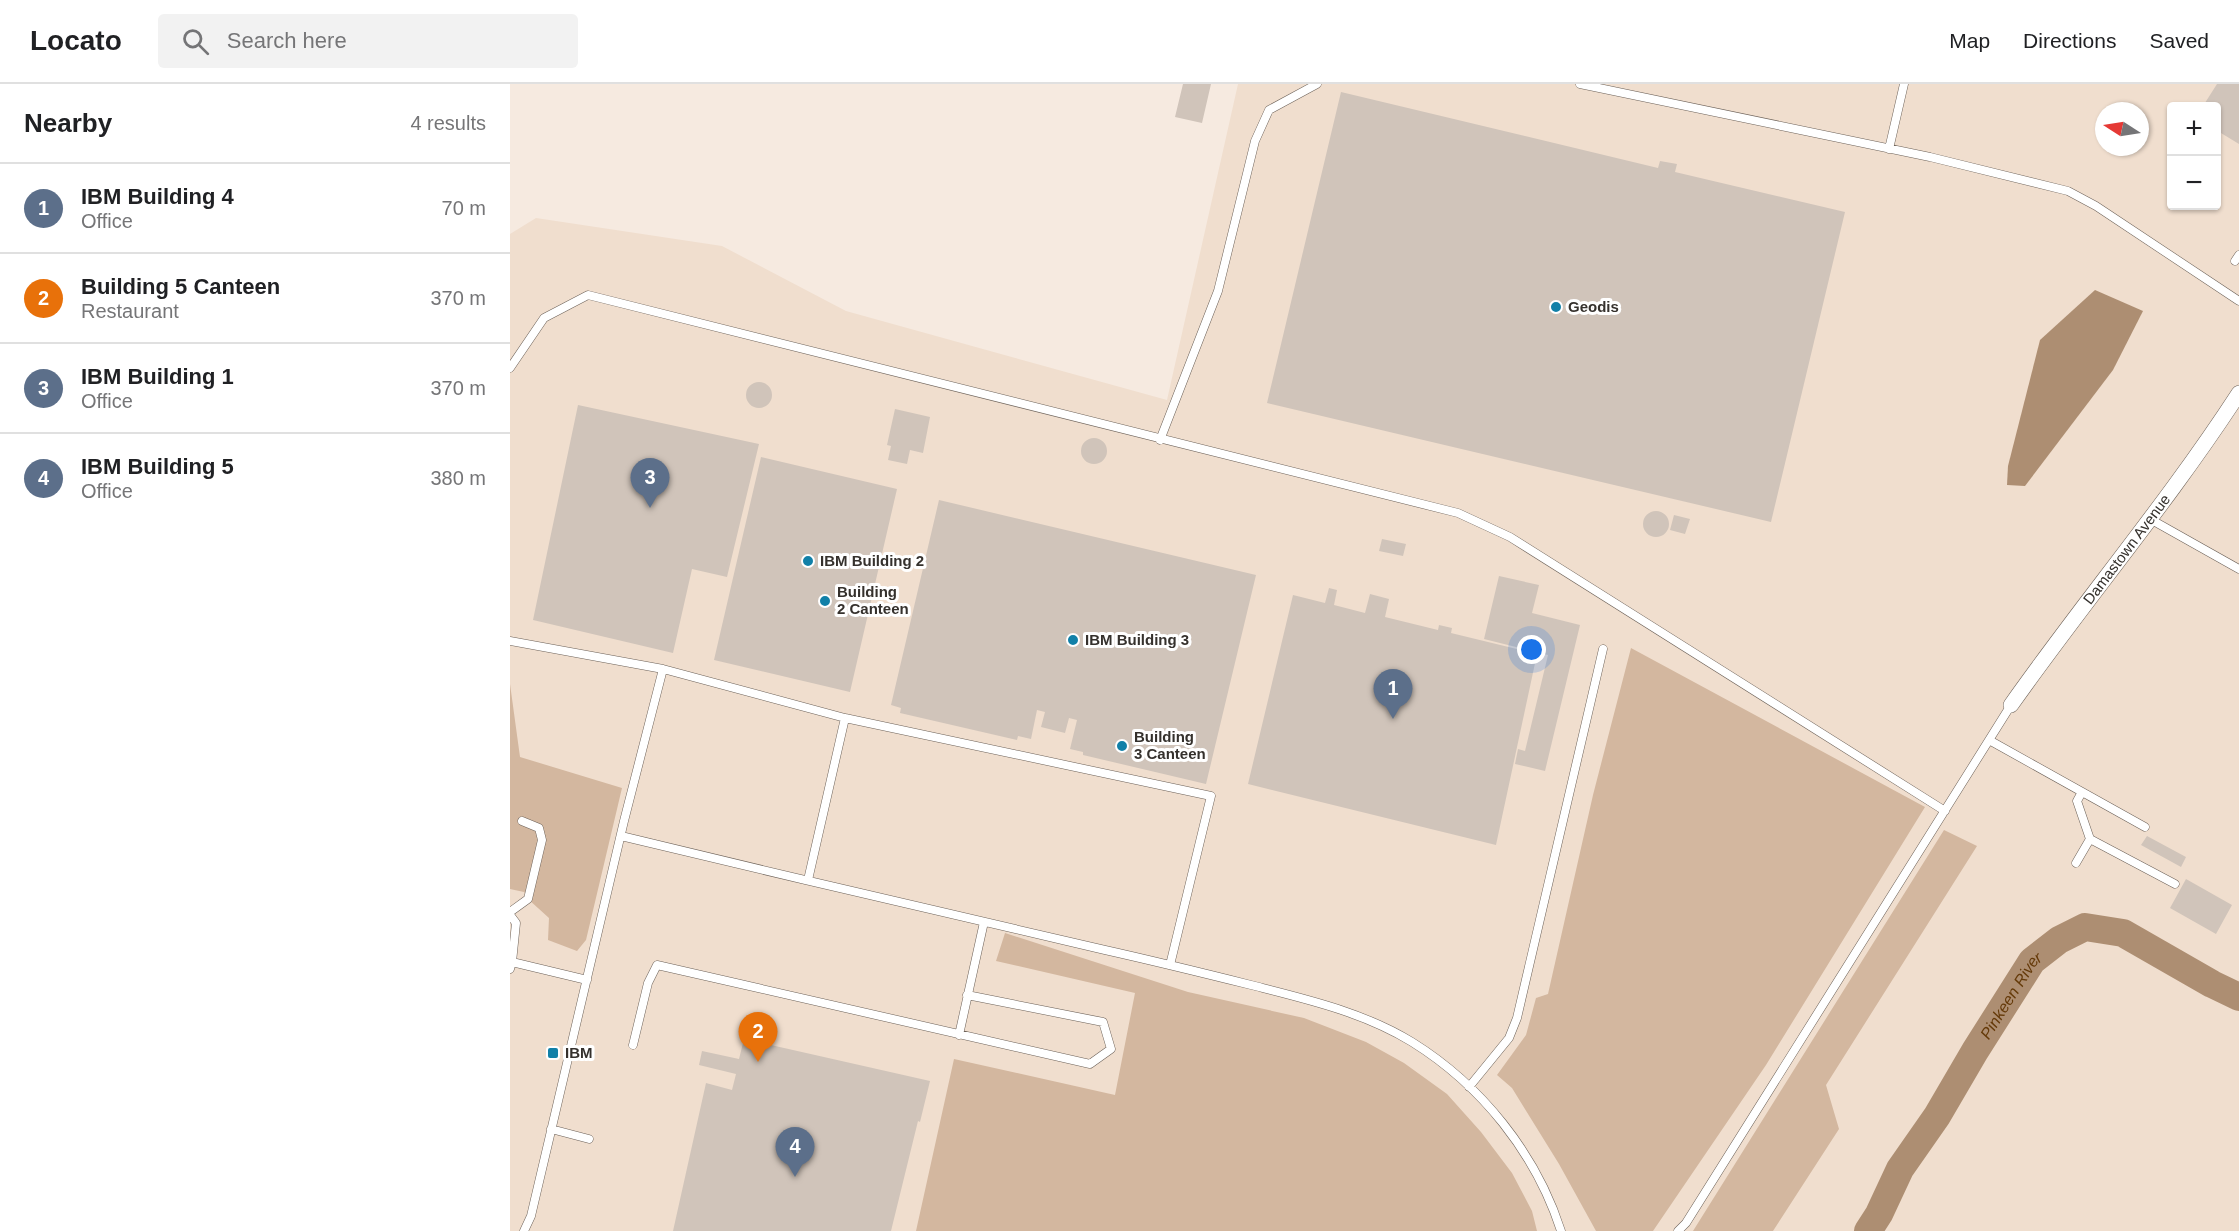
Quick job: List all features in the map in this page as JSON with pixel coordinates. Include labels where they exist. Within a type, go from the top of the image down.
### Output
[{"type":"street","name":"Damastown Avenue","points":[[2011,705],[2070,622],[2208,441],[2239,393]]},
{"type":"lane","points":[[1160,440],[1218,291],[1255,141],[1269,110],[1317,84]]},
{"type":"lane","points":[[1580,84],[1889,149],[2068,191],[2096,206],[2239,301]]},
{"type":"lane","points":[[1889,149],[1904,84]]},
{"type":"lane","points":[[510,368],[544,318],[588,296],[1458,513],[1510,537],[1945,811]]},
{"type":"lane","points":[[2150,519],[2239,569]]},
{"type":"lane","points":[[510,641],[663,669],[845,718],[1211,796],[1170,965]]},
{"type":"lane","points":[[1469,1087],[1509,1038],[1517,1018],[1603,649]]},
{"type":"lane","points":[[524,1231],[531,1216],[663,669]]},
{"type":"lane","points":[[1678,1231],[1686,1223],[2011,705]]},
{"type":"lane","points":[[808,880],[845,718]]},
{"type":"lane","points":[[1989,740],[2145,827]]},
{"type":"lane","points":[[2082,792],[2077,801],[2090,838],[2175,885]]},
{"type":"lane","points":[[522,821],[539,828],[542,840],[528,899],[510,913],[516,923],[511,965],[587,980]]},
{"type":"lane","points":[[621,836],[1170,965],[1339,1009],[1380,1024],[1441,1062],[1498,1116],[1516,1141],[1552,1204],[1561,1231]]},
{"type":"lane","points":[[2076,863],[2090,838]]},
{"type":"lane","points":[[959,1035],[984,922]]},
{"type":"lane","points":[[633,1045],[648,983],[657,965],[1090,1064],[1111,1049],[1103,1022],[967,995]]},
{"type":"lane","points":[[551,1129],[589,1139]]},
{"type":"shaded area","points":[[1238,84],[2239,84],[2239,1231],[510,1231],[510,234],[536,218],[722,246],[846,311],[1167,400]]},
{"type":"shaded area","points":[[2095,290],[2143,311],[2113,370],[2025,486],[2007,485],[2008,466],[2040,340]]},
{"type":"shaded area","points":[[1631,648],[1925,807],[1766,1065],[1653,1231],[1596,1231],[1559,1164],[1512,1088],[1497,1075],[1526,1035],[1536,998],[1548,994],[1593,795]]},
{"type":"shaded area","points":[[510,684],[520,757],[622,788],[586,940],[577,951],[548,940],[549,918],[528,899],[524,892],[510,889]]},
{"type":"shaded area","points":[[1944,830],[1977,846],[1826,1085],[1839,1129],[1773,1231],[1693,1231]]},
{"type":"shaded area","points":[[1005,933],[1188,992],[1304,1018],[1366,1042],[1404,1063],[1447,1094],[1481,1132],[1512,1173],[1532,1211],[1537,1231],[916,1231],[954,1059],[1115,1095],[1135,993],[996,961]]},
{"type":"building","points":[[1183,84],[1211,84],[1202,123],[1175,117]]},
{"type":"building","points":[[2217,84],[2239,84],[2239,144],[2221,133],[2221,102],[2206,102]]},
{"type":"building","name":"Geodis","points":[[1341,92],[1658,168],[1660,161],[1677,164],[1675,172],[1845,212],[1771,522],[1267,403]]},
{"type":"building","points":[[759,382],[768,386],[772,395],[768,404],[759,408],[750,404],[746,395],[750,386]]},
{"type":"building","points":[[578,405],[759,444],[727,577],[692,569],[673,653],[533,620]]},
{"type":"building","points":[[895,409],[930,417],[923,453],[910,450],[907,464],[888,460],[891,446],[887,445]]},
{"type":"building","points":[[1094,438],[1103,442],[1107,451],[1103,460],[1094,464],[1085,460],[1081,451],[1085,442]]},
{"type":"building","name":"IBM Building 2","points":[[761,457],[897,489],[850,692],[714,660]]},
{"type":"building","name":"IBM Building 3","points":[[939,500],[1256,575],[1206,784],[1083,755],[1083,752],[1070,749],[1077,720],[1069,718],[1065,733],[1041,727],[1045,712],[1037,710],[1031,739],[1018,736],[1017,740],[900,713],[901,708],[891,705]]},
{"type":"building","points":[[1656,511],[1665,515],[1669,524],[1665,533],[1656,537],[1647,533],[1643,524],[1647,515]]},
{"type":"building","points":[[1674,515],[1690,519],[1685,534],[1670,530]]},
{"type":"building","points":[[1382,539],[1406,544],[1403,556],[1379,551]]},
{"type":"building","points":[[1499,576],[1539,585],[1532,613],[1580,625],[1545,771],[1515,764],[1518,749],[1525,751],[1548,655],[1484,639]]},
{"type":"building","points":[[1329,588],[1337,590],[1334,605],[1365,613],[1370,594],[1389,599],[1385,617],[1438,630],[1439,625],[1452,628],[1451,633],[1537,654],[1496,845],[1248,784],[1293,595],[1325,603]]},
{"type":"building","points":[[2147,836],[2186,857],[2181,867],[2141,845]]},
{"type":"building","points":[[2186,879],[2232,905],[2216,934],[2170,908]]},
{"type":"building","points":[[744,1039],[930,1081],[891,1231],[673,1231],[706,1083],[732,1090],[736,1074],[699,1065],[702,1051],[739,1059]]},
{"type":"waterway","name":"Pinkeen River","points":[[1868,1231],[1879,1214],[1900,1169],[1937,1116],[2032,961],[2059,940],[2085,927],[2123,933],[2239,997]]},
{"type":"place","name":"Geodis","points":[[1556,307]]},
{"type":"place","name":"IBM Building 1","points":[[650,508]]},
{"type":"place","name":"IBM Building 2","points":[[808,561]]},
{"type":"place","name":"Building 2 Canteen","points":[[825,601]]},
{"type":"place","name":"IBM Building 3","points":[[1073,640]]},
{"type":"place","name":"IBM Building 4","points":[[1393,719]]},
{"type":"place","name":"Building 3 Canteen","points":[[1122,746]]},
{"type":"place","name":"IBM","points":[[553,1053]]},
{"type":"place","name":"Building 5 Canteen","points":[[758,1062]]},
{"type":"place","name":"IBM Building 5","points":[[795,1177]]}]
